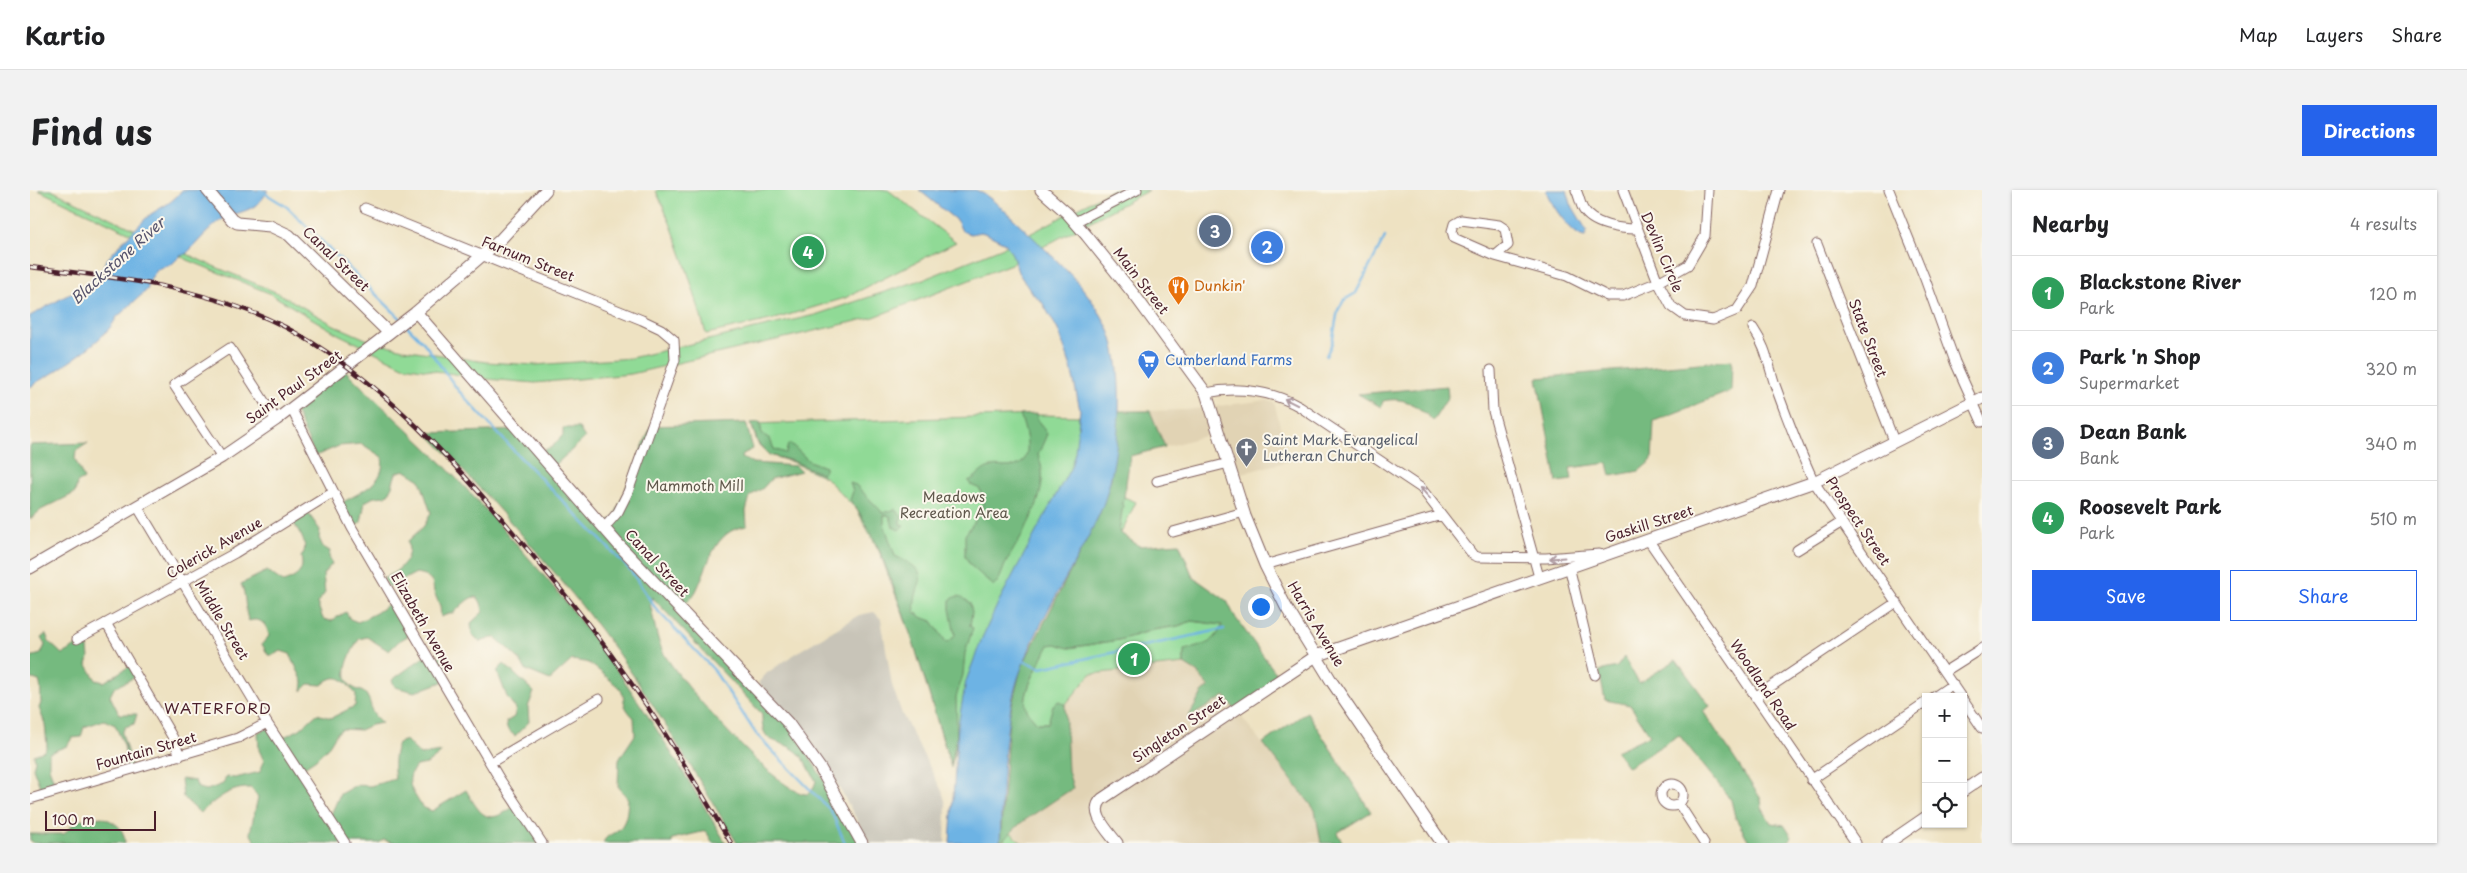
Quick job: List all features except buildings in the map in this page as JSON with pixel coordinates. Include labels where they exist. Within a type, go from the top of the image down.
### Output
[{"type":"street","name":"Canal Street","points":[[207,190],[232,220],[238,223],[270,226],[289,235],[389,333]]},
{"type":"street","name":"Saint Paul Street","points":[[30,568],[222,457],[276,420],[416,312],[482,256],[546,190]]},
{"type":"street","name":"Main Street","points":[[1041,190],[1075,222],[1136,297],[1207,396]]},
{"type":"street","points":[[1075,222],[1137,190]]},
{"type":"street","points":[[1576,190],[1588,215],[1614,227],[1637,229]]},
{"type":"street","name":"Devlin Circle","points":[[1623,190],[1658,282],[1671,306],[1685,316],[1713,320],[1737,310],[1753,286],[1779,190]]},
{"type":"street","points":[[1496,256],[1508,245],[1504,228],[1497,224],[1465,220],[1457,221],[1454,224],[1452,232],[1454,238],[1496,256],[1567,276],[1607,296],[1622,296],[1658,282],[1688,265],[1704,236],[1708,190]]},
{"type":"street","points":[[1889,190],[1942,326],[1977,400],[1982,422]]},
{"type":"street","name":"Farnum Street","points":[[365,208],[642,320],[669,334],[675,342],[675,360],[628,492],[614,518],[604,528]]},
{"type":"street","name":"State Street","points":[[1817,244],[1823,265],[1842,308],[1894,441]]},
{"type":"street","name":"Canal Street","points":[[416,312],[604,528],[796,733],[829,782],[862,843]]},
{"type":"street","name":"Prospect Street","points":[[1753,328],[1764,344],[1769,366],[1796,446],[1814,482],[1958,693]]},
{"type":"street","points":[[222,457],[174,385],[230,348],[276,420]]},
{"type":"street","points":[[1491,370],[1493,411],[1532,558],[1539,577]]},
{"type":"street","points":[[1207,396],[1253,391],[1273,394],[1292,402],[1421,488],[1473,555],[1478,557],[1532,558],[1606,554]]},
{"type":"street","name":"Harris Avenue","points":[[1207,396],[1244,512],[1265,565],[1286,607],[1316,656],[1442,843]]},
{"type":"street","name":"Gaskill Street","points":[[1316,656],[1568,566],[1649,541],[1814,482],[1977,400]]},
{"type":"street","name":"Elizabeth Avenue","points":[[291,408],[332,493],[490,764],[542,843]]},
{"type":"street","points":[[1157,481],[1229,463]]},
{"type":"street","name":"Colerick Avenue","points":[[77,639],[235,553],[332,493]]},
{"type":"street","name":"Middle Street","points":[[138,506],[267,723],[345,843]]},
{"type":"street","points":[[1173,532],[1244,512]]},
{"type":"street","points":[[1265,565],[1442,515]]},
{"type":"street","points":[[1797,550],[1842,522]]},
{"type":"street","name":"Woodland Road","points":[[1649,541],[1856,843]]},
{"type":"street","points":[[1568,566],[1595,675]]},
{"type":"street","points":[[1755,697],[1897,602]]},
{"type":"street","points":[[106,623],[174,738],[180,756]]},
{"type":"street","points":[[1944,672],[1982,648]]},
{"type":"street","name":"Singleton Street","points":[[1116,843],[1098,815],[1097,807],[1102,799],[1316,656]]},
{"type":"street","points":[[1940,693],[1952,684]]},
{"type":"street","points":[[490,764],[598,698]]},
{"type":"street","points":[[1811,780],[1922,705]]},
{"type":"street","points":[[1967,706],[1982,728]]},
{"type":"street","name":"Fountain Street","points":[[30,799],[238,738],[267,723]]},
{"type":"street","points":[[1967,788],[1982,778]]},
{"type":"street","points":[[1678,804],[1704,843]]},
{"type":"street","points":[[1888,843],[1922,820]]},
{"type":"shaded area","points":[[1268,400],[1274,402],[1289,461],[1232,476],[1219,432],[1165,447],[1150,411],[1186,410]]},
{"type":"shaded area","points":[[874,612],[881,619],[892,685],[902,714],[942,791],[946,804],[945,843],[870,843],[810,741],[786,711],[758,683],[767,673],[801,650],[859,615]]},
{"type":"shaded area","points":[[1184,664],[1197,672],[1209,687],[1189,717],[1225,696],[1315,810],[1321,843],[1000,843],[1022,822],[1073,788],[1068,771],[1065,705],[1091,674]]},
{"type":"green space","points":[[38,190],[51,190],[206,263],[278,293],[334,325],[368,340],[403,349],[486,362],[535,365],[631,358],[815,315],[927,278],[1011,244],[1112,190],[1149,190],[1011,264],[874,317],[631,374],[535,383],[486,379],[403,366],[338,334],[269,293],[190,261]]},
{"type":"green space","points":[[888,190],[956,242],[845,298],[775,319],[706,334],[684,261],[656,191]]},
{"type":"green space","points":[[1732,360],[1731,391],[1654,421],[1652,460],[1639,471],[1611,476],[1608,463],[1570,468],[1572,480],[1557,482],[1537,378]]},
{"type":"green space","points":[[343,368],[443,465],[544,575],[628,686],[726,843],[713,843],[706,831],[672,839],[672,843],[603,843],[607,837],[622,826],[626,818],[628,799],[618,786],[619,759],[635,735],[634,718],[625,706],[621,690],[586,662],[572,660],[550,680],[526,670],[518,658],[495,637],[480,642],[472,634],[471,623],[483,612],[478,598],[470,599],[453,613],[441,617],[440,606],[432,581],[425,575],[416,573],[389,587],[383,579],[395,572],[403,564],[408,554],[408,541],[424,526],[431,513],[420,480],[404,470],[396,473],[390,492],[386,496],[374,497],[365,502],[361,522],[353,529],[340,504],[376,481],[382,466],[382,457],[362,444],[339,446],[315,456],[293,406]]},
{"type":"green space","points":[[1447,386],[1448,397],[1433,421],[1417,407],[1405,401],[1383,401],[1381,407],[1358,394]]},
{"type":"green space","points":[[1118,411],[1150,411],[1165,447],[1130,456],[1119,532],[1139,546],[1179,543],[1193,577],[1227,601],[1235,617],[1281,680],[1236,711],[1225,696],[1188,718],[1202,693],[1209,687],[1197,672],[1184,664],[1184,650],[1212,640],[1222,625],[1192,621],[1119,640],[1068,648],[1056,644],[1049,645],[1030,684],[1026,707],[1037,723],[1048,723],[1053,705],[1059,701],[1065,705],[1068,771],[1073,788],[1022,822],[1000,843],[1009,717],[1021,668],[1100,513],[1111,479]]},
{"type":"green space","points":[[1037,414],[1037,419],[1047,434],[1038,455],[1042,468],[1040,495],[1029,522],[1006,563],[999,580],[994,586],[970,565],[965,556],[965,535],[982,511],[983,499],[980,489],[971,485],[968,481],[988,468],[1015,466],[1023,461],[1026,456],[1027,442],[1020,415]]},
{"type":"green space","name":"Meadows Recreation Area","points":[[1040,415],[1079,416],[1077,446],[1071,470],[959,732],[951,768],[914,643],[879,551],[857,510],[825,477],[792,462],[769,455],[758,444],[751,424]]},
{"type":"green space","points":[[760,422],[762,434],[770,439],[774,449],[786,453],[788,444],[791,444],[809,461],[825,467],[822,474],[793,461],[769,455],[758,443],[751,423]]},
{"type":"green space","name":"Mammoth Mill","points":[[746,423],[753,449],[743,454],[742,458],[753,463],[796,466],[801,471],[771,479],[763,488],[750,496],[746,511],[747,526],[726,534],[719,542],[713,551],[695,593],[679,610],[793,730],[862,843],[737,843],[688,761],[619,654],[559,578],[516,528],[427,433],[520,430],[539,452],[552,447],[563,435],[563,428],[579,428],[585,438],[554,466],[602,525],[614,518],[651,426]],"holes":[[[652,597],[762,714],[762,724],[767,737],[796,751],[807,765],[816,781],[810,793],[805,794],[791,788],[751,755],[687,686],[661,647],[650,604]]]},
{"type":"green space","points":[[88,443],[76,451],[75,459],[84,479],[77,483],[75,493],[41,510],[30,519],[30,445]]},
{"type":"green space","points":[[850,483],[856,485],[883,513],[895,509],[902,517],[900,524],[904,525],[899,530],[893,527],[890,516],[884,515],[884,524],[895,556],[909,563],[920,574],[915,612],[921,617],[932,621],[946,642],[950,641],[955,635],[950,600],[958,596],[970,603],[972,612],[970,626],[973,628],[965,653],[963,675],[956,697],[957,734],[951,765],[902,610],[876,542],[850,500],[853,491]]},
{"type":"green space","points":[[1117,494],[1136,502],[1078,622],[1069,648],[1119,640],[1192,621],[1222,625],[1223,646],[1184,654],[1184,664],[1091,674],[1065,705],[1059,701],[1048,723],[1037,723],[1005,827],[1029,685]]},
{"type":"green space","points":[[306,510],[320,530],[319,538],[323,547],[330,551],[329,557],[332,564],[323,574],[325,593],[317,603],[323,619],[331,621],[346,612],[350,619],[358,622],[376,613],[393,601],[413,633],[399,641],[389,651],[367,637],[359,639],[346,669],[347,681],[351,686],[366,694],[372,712],[382,723],[360,730],[342,729],[316,759],[298,771],[329,819],[340,794],[356,785],[370,786],[395,779],[394,760],[396,747],[398,743],[406,740],[420,755],[442,752],[427,764],[416,766],[410,777],[413,791],[422,807],[432,811],[466,790],[481,813],[487,816],[499,815],[516,805],[542,843],[393,843],[384,840],[379,843],[256,843],[250,833],[258,797],[251,788],[229,792],[200,813],[183,797],[181,779],[195,781],[198,788],[207,790],[223,784],[226,777],[235,778],[260,772],[264,761],[259,750],[258,732],[269,728],[278,740],[300,729],[317,714],[331,718],[355,706],[356,694],[344,681],[337,678],[332,678],[322,685],[309,684],[302,691],[303,682],[290,654],[281,651],[268,655],[262,644],[269,636],[267,628],[260,621],[249,621],[246,614],[241,584],[267,571],[283,582],[292,579],[298,574],[302,567],[301,557],[305,548],[300,533],[291,519]]},
{"type":"green space","points":[[46,634],[49,642],[62,654],[87,638],[89,658],[87,665],[96,680],[104,682],[130,666],[135,677],[114,688],[110,696],[119,714],[137,714],[134,724],[125,727],[122,733],[132,768],[127,768],[124,745],[115,725],[104,720],[84,727],[81,737],[72,738],[67,746],[49,753],[49,768],[57,789],[42,792],[33,768],[34,755],[44,751],[47,746],[45,724],[39,708],[41,703],[39,681],[30,678],[30,657],[41,654],[45,645],[41,638]]},
{"type":"green space","points":[[447,654],[452,659],[442,682],[415,692],[395,687],[392,680],[425,656],[429,659]]},
{"type":"green space","points":[[1624,657],[1639,683],[1676,660],[1710,706],[1703,711],[1761,799],[1762,808],[1771,823],[1784,825],[1792,837],[1786,843],[1750,843],[1735,817],[1731,800],[1679,735],[1628,767],[1616,751],[1650,735],[1630,705],[1605,700],[1599,671],[1617,667]]},
{"type":"green space","points":[[504,664],[534,692],[528,707],[529,722],[515,736],[507,729],[506,722],[514,717],[516,709],[507,697],[497,671]]},
{"type":"green space","points":[[1307,712],[1371,812],[1337,833],[1343,843],[1321,843],[1315,810],[1263,743]]},
{"type":"green space","points":[[102,817],[121,829],[125,843],[34,843],[30,840],[30,834],[64,834],[77,820]]},
{"type":"green space","points":[[1005,827],[1022,843],[1004,843]]},
{"type":"water","points":[[182,190],[268,190],[257,204],[217,223],[186,254],[180,256],[172,264],[158,269],[151,278],[147,290],[116,318],[99,339],[30,388],[30,316],[100,277],[105,262],[120,245],[151,214],[171,201]]},
{"type":"water","points":[[919,190],[975,190],[990,198],[1010,215],[1071,275],[1088,295],[1108,328],[1114,346],[1118,369],[1119,395],[1116,448],[1106,497],[1090,534],[1039,628],[1016,686],[1007,730],[1000,843],[950,843],[958,725],[966,681],[982,638],[999,601],[1071,467],[1075,452],[1080,410],[1071,367],[1058,330],[1042,302],[1031,292],[1018,272],[1012,254],[1005,243],[981,232],[971,234],[962,231],[957,221]]},
{"type":"water","points":[[1546,190],[1567,190],[1571,204],[1587,231],[1585,237],[1574,231],[1562,218],[1551,202]]},
{"type":"waterway","points":[[260,190],[287,207],[402,320]]},
{"type":"waterway","points":[[1326,356],[1332,343],[1338,310],[1344,300],[1356,293],[1385,237]]},
{"type":"waterway","points":[[405,324],[424,343],[458,390],[516,453],[631,571],[656,609],[713,669],[757,735],[831,811],[845,843]]},
{"type":"waterway","points":[[1021,660],[1041,668],[1224,629]]},
{"type":"railway","points":[[30,267],[128,280],[192,293],[224,302],[255,313],[285,327],[314,344],[369,384],[395,406],[444,454],[490,505],[576,608],[652,714],[731,843]]},
{"type":"place","name":"Dean Bank","points":[[1215,231]]},
{"type":"place","name":"Park 'n Shop","points":[[1267,247]]},
{"type":"place","name":"Roosevelt Park","points":[[808,252]]},
{"type":"place","name":"Dunkin'","points":[[1178,305]]},
{"type":"place","name":"Cumberland Farms","points":[[1149,379]]},
{"type":"place","name":"Saint Mark Evangelical Lutheran Church","points":[[1247,467]]},
{"type":"place","name":"Blackstone River","points":[[1134,659]]},
{"type":"district","name":"WATERFORD","points":[[218,709]]}]
